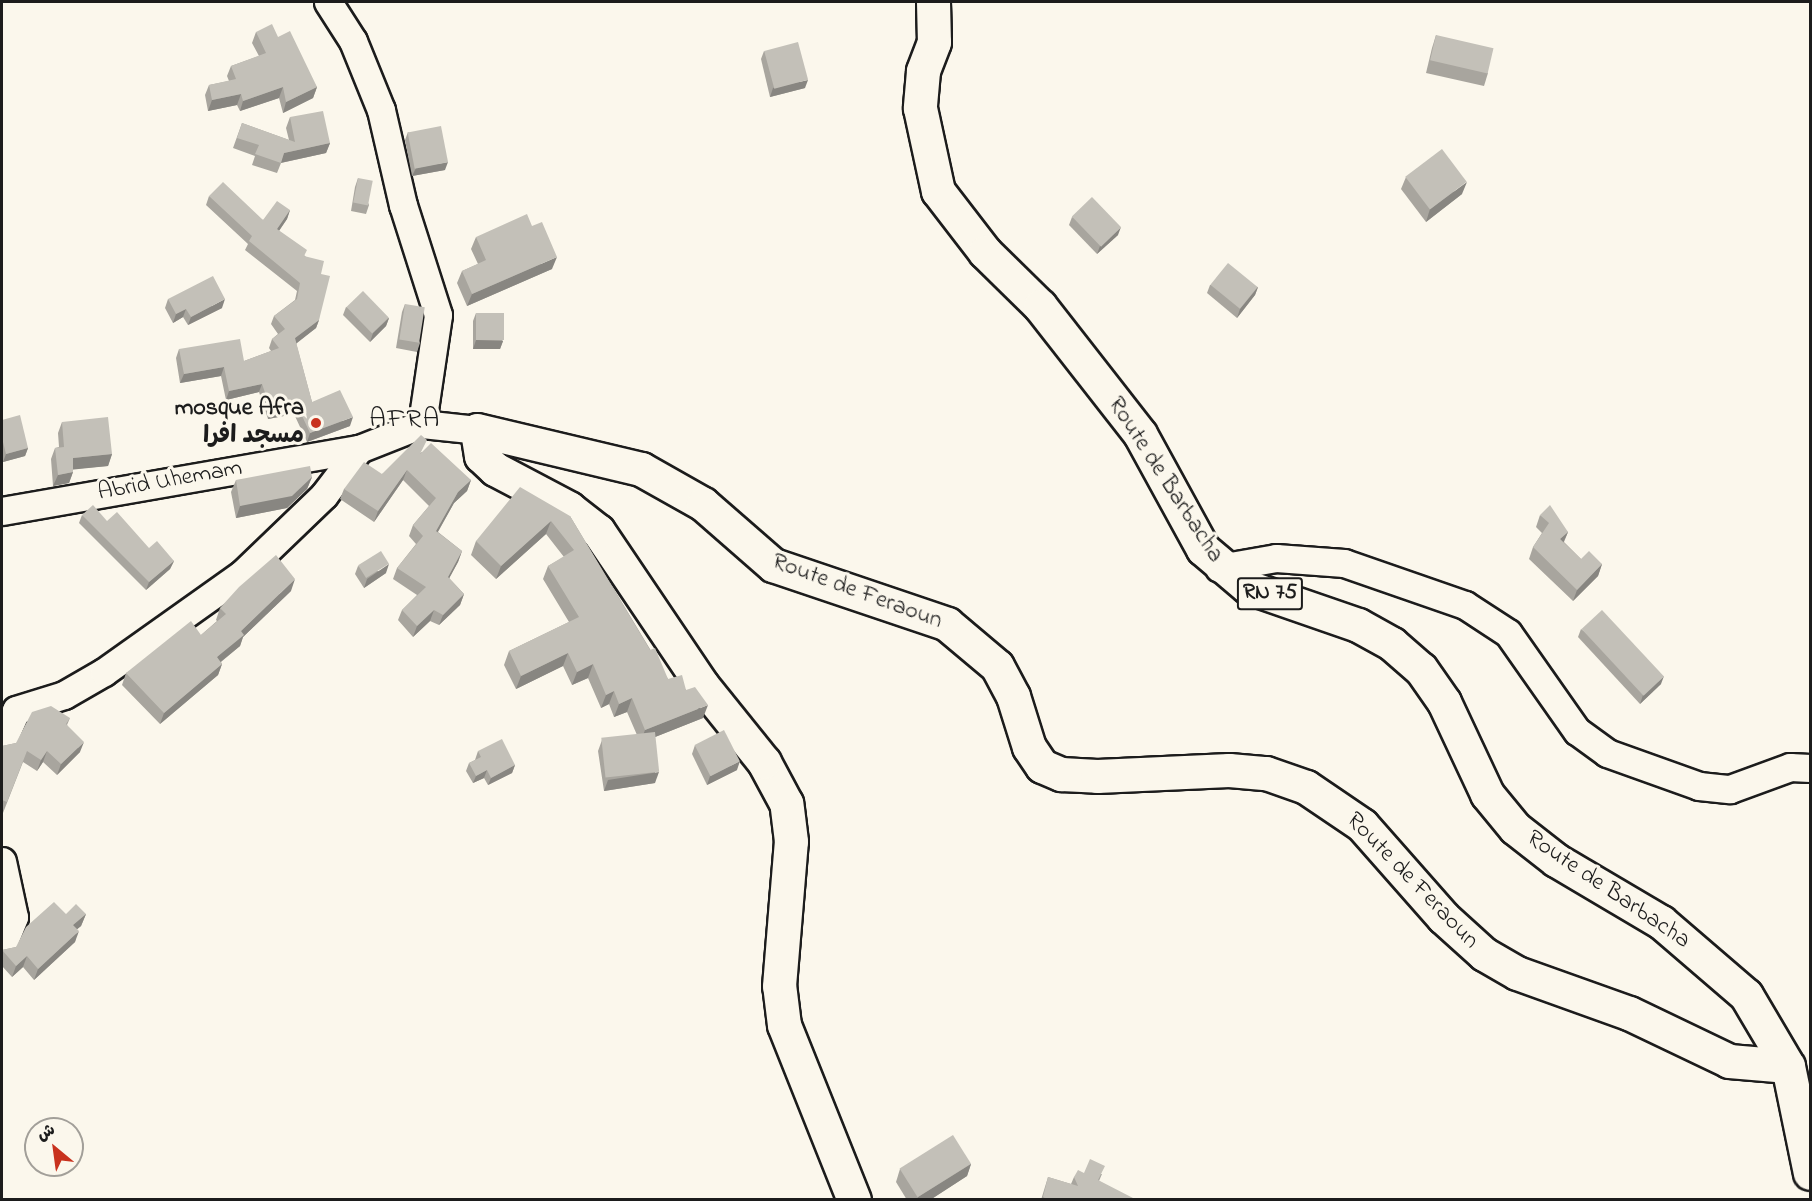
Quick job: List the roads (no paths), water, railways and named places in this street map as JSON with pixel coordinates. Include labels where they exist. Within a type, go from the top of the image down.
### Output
[{"type":"main road","name":"Route de Barbacha","points":[[933,2],[934,42],[923,71],[920,108],[938,191],[1126,416],[1219,568],[1248,587],[1358,625],[1421,669],[1444,702],[1487,794],[1515,828],[1556,860],[1661,922],[1705,956],[1746,995],[1788,1066],[1810,1173]]},
{"type":"main road","name":"Route de Feraoun","points":[[477,430],[641,469],[703,504],[773,565],[947,624],[997,666],[1013,696],[1029,747],[1042,766],[1061,774],[1096,776],[1229,770],[1266,773],[1306,787],[1362,825],[1443,917],[1484,954],[1518,974],[1638,1017],[1729,1061],[1788,1066]]},
{"type":"main road","points":[[477,430],[481,456],[495,469],[569,508],[598,531],[702,685],[764,762],[786,803],[791,841],[779,986],[784,1025],[854,1200]]},
{"type":"street","points":[[328,2],[353,41],[381,111],[403,205],[438,315],[422,424]]},
{"type":"street","name":"Abrid Uhemam","points":[[4,503],[359,449],[422,424],[477,430]]},
{"type":"street","points":[[2,742],[16,710],[64,695],[104,672],[242,574],[324,495],[359,449]]},
{"type":"street","points":[[1219,568],[1276,558],[1344,563],[1466,605],[1508,633],[1577,731],[1607,753],[1699,786],[1730,789],[1790,767],[1810,768]]},
{"type":"street","points":[[2,861],[14,918],[2,946]]},
{"type":"place","name":"mosque Afra مسجد افرا","points":[[316,423]]},
{"type":"district","name":"AFRA","points":[[405,420]]}]
